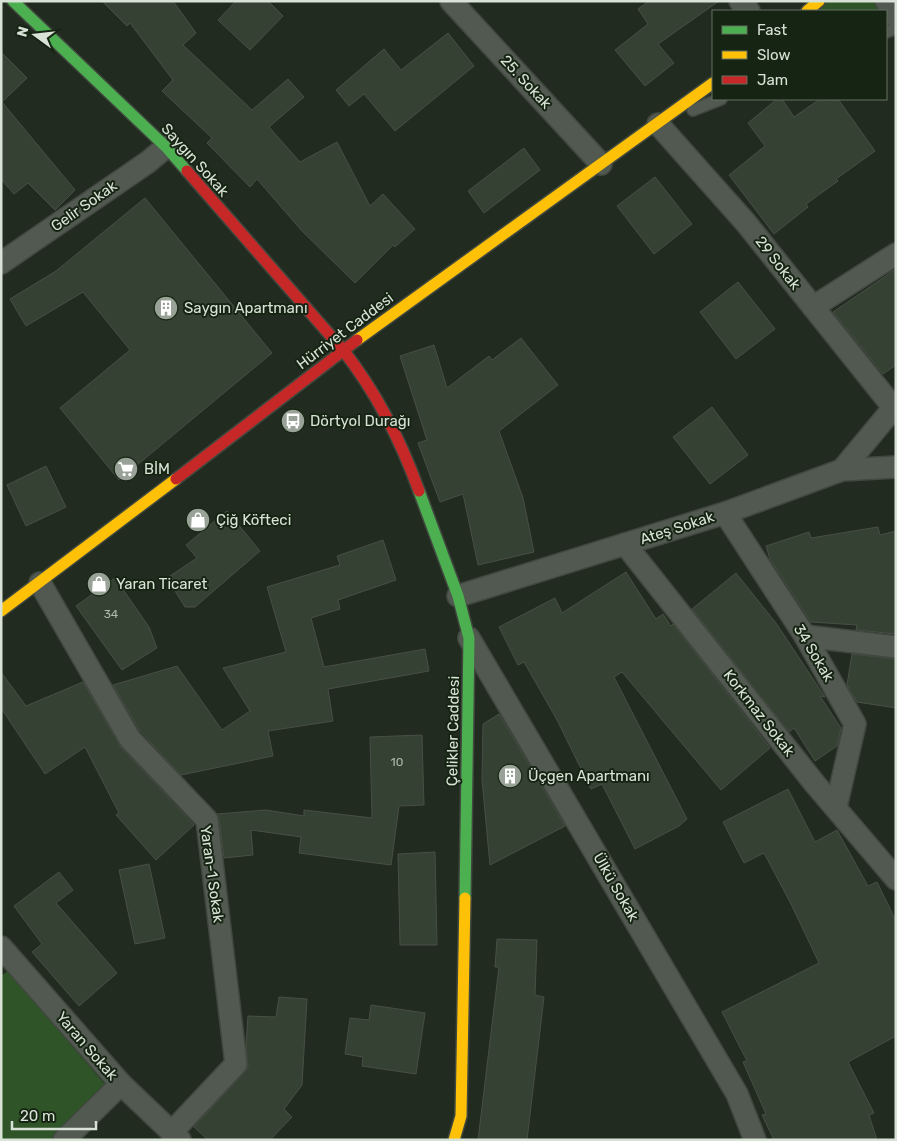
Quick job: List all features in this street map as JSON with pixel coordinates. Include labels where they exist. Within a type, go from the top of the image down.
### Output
[{"type":"street","name":"Saygın Sokak","points":[[13,1],[166,147],[343,350]]},
{"type":"street","name":"25. Sokak","points":[[451,1],[601,164]]},
{"type":"street","points":[[808,10],[819,1]]},
{"type":"street","points":[[886,1],[896,17]]},
{"type":"street","name":"Hürriyet Caddesi","points":[[1,611],[343,350],[712,84]]},
{"type":"street","name":"29 Sokak","points":[[658,124],[746,223],[894,406]]},
{"type":"street","name":"Gelir Sokak","points":[[1,263],[148,162],[166,147]]},
{"type":"street","points":[[813,307],[896,254]]},
{"type":"street","name":"Çelikler Caddesi","points":[[343,350],[361,373],[405,452],[458,596],[469,638],[461,1116],[454,1140]]},
{"type":"street","points":[[842,470],[894,406]]},
{"type":"street","name":"Ateş Sokak","points":[[458,596],[724,513],[842,470],[896,467]]},
{"type":"street","name":"34 Sokak","points":[[724,513],[804,636],[855,724],[836,806]]},
{"type":"street","name":"Korkmaz Sokak","points":[[625,544],[809,776],[896,879]]},
{"type":"street","name":"Yaran-1 Sokak","points":[[40,583],[130,739],[207,820],[236,1064],[176,1136]]},
{"type":"street","points":[[804,636],[896,646]]},
{"type":"street","name":"Ülkü Sokak","points":[[469,638],[737,1094],[755,1140]]},
{"type":"street","name":"Yaran Sokak","points":[[4,957],[121,1084],[176,1136]]},
{"type":"street","points":[[64,1140],[121,1084]]},
{"type":"lane","points":[[658,124],[718,100]]},
{"type":"green space","points":[[819,1],[896,1],[896,28],[887,32],[887,10],[808,10]]},
{"type":"green space","points":[[8,971],[108,1088],[51,1140],[1,1140],[1,976]]},
{"type":"building","points":[[102,1],[173,1],[196,33],[183,45],[252,110],[288,79],[304,97],[269,127],[300,162],[337,142],[370,206],[383,194],[415,229],[395,247],[393,245],[355,283],[302,231],[257,179],[250,187],[207,143],[212,138],[162,91],[173,80],[130,23],[127,26]]},
{"type":"building","points":[[236,1],[268,1],[283,16],[250,50],[218,20]]},
{"type":"building","points":[[649,1],[719,1],[658,44],[674,63],[645,86],[615,50],[648,24],[638,9]]},
{"type":"building","points":[[448,33],[474,66],[395,131],[364,94],[349,106],[336,90],[384,49],[401,70]]},
{"type":"building","points":[[1,52],[27,78],[2,102],[75,190],[55,210],[28,183],[14,194],[1,179]]},
{"type":"building","points":[[776,100],[783,100],[794,117],[819,100],[839,100],[875,151],[836,179],[838,181],[806,204],[808,207],[774,234],[729,175],[765,146],[748,123]]},
{"type":"building","points":[[524,148],[540,170],[484,213],[468,191]]},
{"type":"building","points":[[655,177],[692,224],[654,254],[617,206]]},
{"type":"building","name":"Saygın Apartmanı","points":[[145,198],[272,353],[119,480],[60,408],[130,350],[83,292],[26,326],[10,299],[56,271]]},
{"type":"building","points":[[896,269],[896,365],[883,374],[833,312]]},
{"type":"building","points":[[738,282],[775,329],[736,359],[700,312]]},
{"type":"building","points":[[521,338],[558,385],[499,431],[523,498],[534,552],[478,565],[463,494],[440,502],[418,443],[427,440],[400,356],[434,345],[447,388],[489,356],[492,360]]},
{"type":"building","points":[[712,407],[748,455],[710,484],[673,437]]},
{"type":"building","points":[[46,466],[66,507],[26,526],[7,485]]},
{"type":"building","points":[[227,511],[260,551],[195,607],[185,607],[167,578],[197,558],[186,545]]},
{"type":"building","points":[[878,527],[880,535],[896,531],[896,634],[856,630],[857,625],[811,622],[770,559],[766,546],[809,532],[811,538]]},
{"type":"building","points":[[383,540],[396,580],[338,600],[340,609],[311,618],[324,667],[425,649],[429,671],[328,689],[333,721],[268,731],[273,756],[181,775],[140,731],[113,685],[177,666],[222,730],[250,711],[223,668],[286,652],[267,587],[340,565],[337,556]]},
{"type":"building","points":[[626,572],[656,619],[663,614],[671,626],[673,624],[770,748],[721,790],[622,672],[614,677],[687,819],[679,826],[635,849],[602,784],[591,789],[556,718],[524,662],[518,665],[499,627],[555,598],[562,613]]},
{"type":"building","points":[[736,573],[776,623],[825,697],[820,696],[841,728],[837,746],[815,761],[794,728],[789,732],[692,609]]},
{"type":"building","points":[[115,578],[149,627],[157,648],[122,670],[76,606]]},
{"type":"building","points":[[852,654],[896,659],[896,708],[857,702],[847,685]]},
{"type":"building","points":[[1,672],[26,706],[83,682],[121,747],[194,825],[156,860],[116,815],[119,813],[85,747],[45,774],[1,708]]},
{"type":"building","name":"Üçgen Apartmanı","points":[[499,714],[565,826],[490,865],[482,780],[483,724]]},
{"type":"building","points":[[422,735],[424,805],[399,806],[391,865],[299,853],[301,837],[251,830],[253,855],[224,858],[217,814],[266,810],[304,816],[304,810],[372,818],[370,737]]},
{"type":"building","points":[[788,789],[815,842],[837,830],[868,886],[877,882],[896,921],[896,1036],[848,1062],[874,1113],[869,1115],[877,1140],[774,1140],[762,1115],[766,1114],[743,1062],[747,1061],[722,1012],[819,963],[764,853],[744,863],[723,822]]},
{"type":"building","points":[[435,852],[437,945],[400,945],[398,854]]},
{"type":"building","points":[[149,864],[165,938],[135,944],[119,870]]},
{"type":"building","points":[[59,872],[73,890],[56,903],[117,973],[79,1006],[32,952],[42,944],[14,906]]},
{"type":"building","points":[[497,939],[537,940],[535,995],[544,997],[527,1140],[478,1140],[499,967],[495,967]]},
{"type":"building","points":[[279,997],[307,999],[302,1085],[284,1109],[292,1117],[270,1140],[208,1140],[194,1127],[248,1068],[246,1046],[248,1016],[276,1017]]},
{"type":"building","points":[[371,1005],[425,1013],[416,1074],[362,1066],[363,1057],[345,1054],[350,1018],[369,1020]]},
{"type":"traffic: fast","points":[[13,1],[166,147],[187,171]]},
{"type":"traffic: fast","points":[[419,491],[458,596],[469,638],[465,898]]},
{"type":"traffic: slow","points":[[808,10],[819,1]]},
{"type":"traffic: slow","points":[[357,340],[712,84]]},
{"type":"traffic: slow","points":[[1,611],[176,479]]},
{"type":"traffic: slow","points":[[454,1140],[461,1116],[465,898]]},
{"type":"traffic: jam","points":[[187,171],[355,366],[377,400],[396,435],[419,491]]},
{"type":"traffic: jam","points":[[176,479],[357,340]]},
{"type":"place","name":"Saygın Apartmanı","points":[[166,308]]},
{"type":"place","name":"Dörtyol Durağı","points":[[293,421]]},
{"type":"place","name":"BİM","points":[[126,469]]},
{"type":"place","name":"Çiğ Köfteci","points":[[198,520]]},
{"type":"place","name":"Yaran Ticaret","points":[[99,584]]},
{"type":"place","name":"Üçgen Apartmanı","points":[[510,776]]}]
